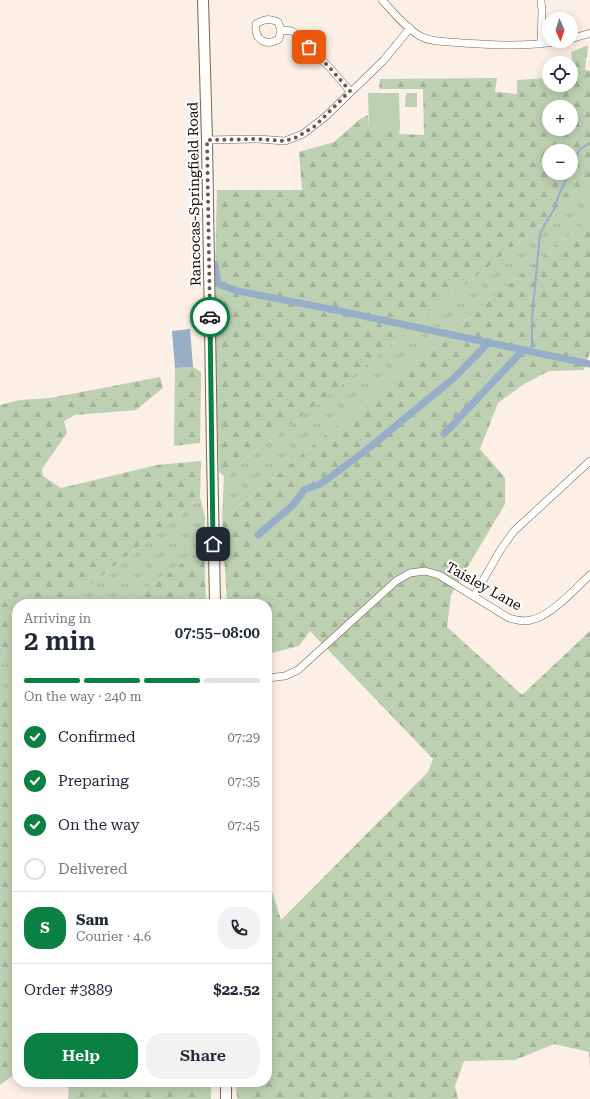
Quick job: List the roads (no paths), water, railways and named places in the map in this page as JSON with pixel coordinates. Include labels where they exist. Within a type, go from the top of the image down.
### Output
[{"type":"main road","name":"Rancocas-Springfield Road","points":[[203,0],[216,599]]},
{"type":"main road","points":[[226,1087],[226,1099]]},
{"type":"street","points":[[382,0],[410,28],[421,36],[445,42],[542,44]]},
{"type":"street","points":[[541,0],[542,12]]},
{"type":"street","points":[[207,140],[258,139],[285,141],[297,137],[315,126],[384,60],[410,28]]},
{"type":"street","points":[[281,30],[292,31],[300,38],[330,68],[350,91]]},
{"type":"street","points":[[578,37],[590,33]]},
{"type":"street","points":[[474,596],[501,550],[514,532],[590,462]]},
{"type":"street","name":"Taisley Lane","points":[[272,677],[285,676],[298,670],[396,581],[410,573],[425,571],[440,575],[509,618],[519,621],[541,617],[551,611],[590,575]]},
{"type":"water","points":[[190,329],[193,367],[175,368],[172,331]]},
{"type":"waterway","points":[[578,153],[580,149],[590,143]]},
{"type":"waterway","points":[[532,352],[532,319],[540,234],[555,208],[566,180]]},
{"type":"waterway","points":[[215,264],[218,284],[238,291],[590,364]]},
{"type":"waterway","points":[[258,535],[293,505],[304,490],[320,484],[329,478],[370,447],[454,378],[489,342]]},
{"type":"waterway","points":[[444,434],[523,350]]}]
